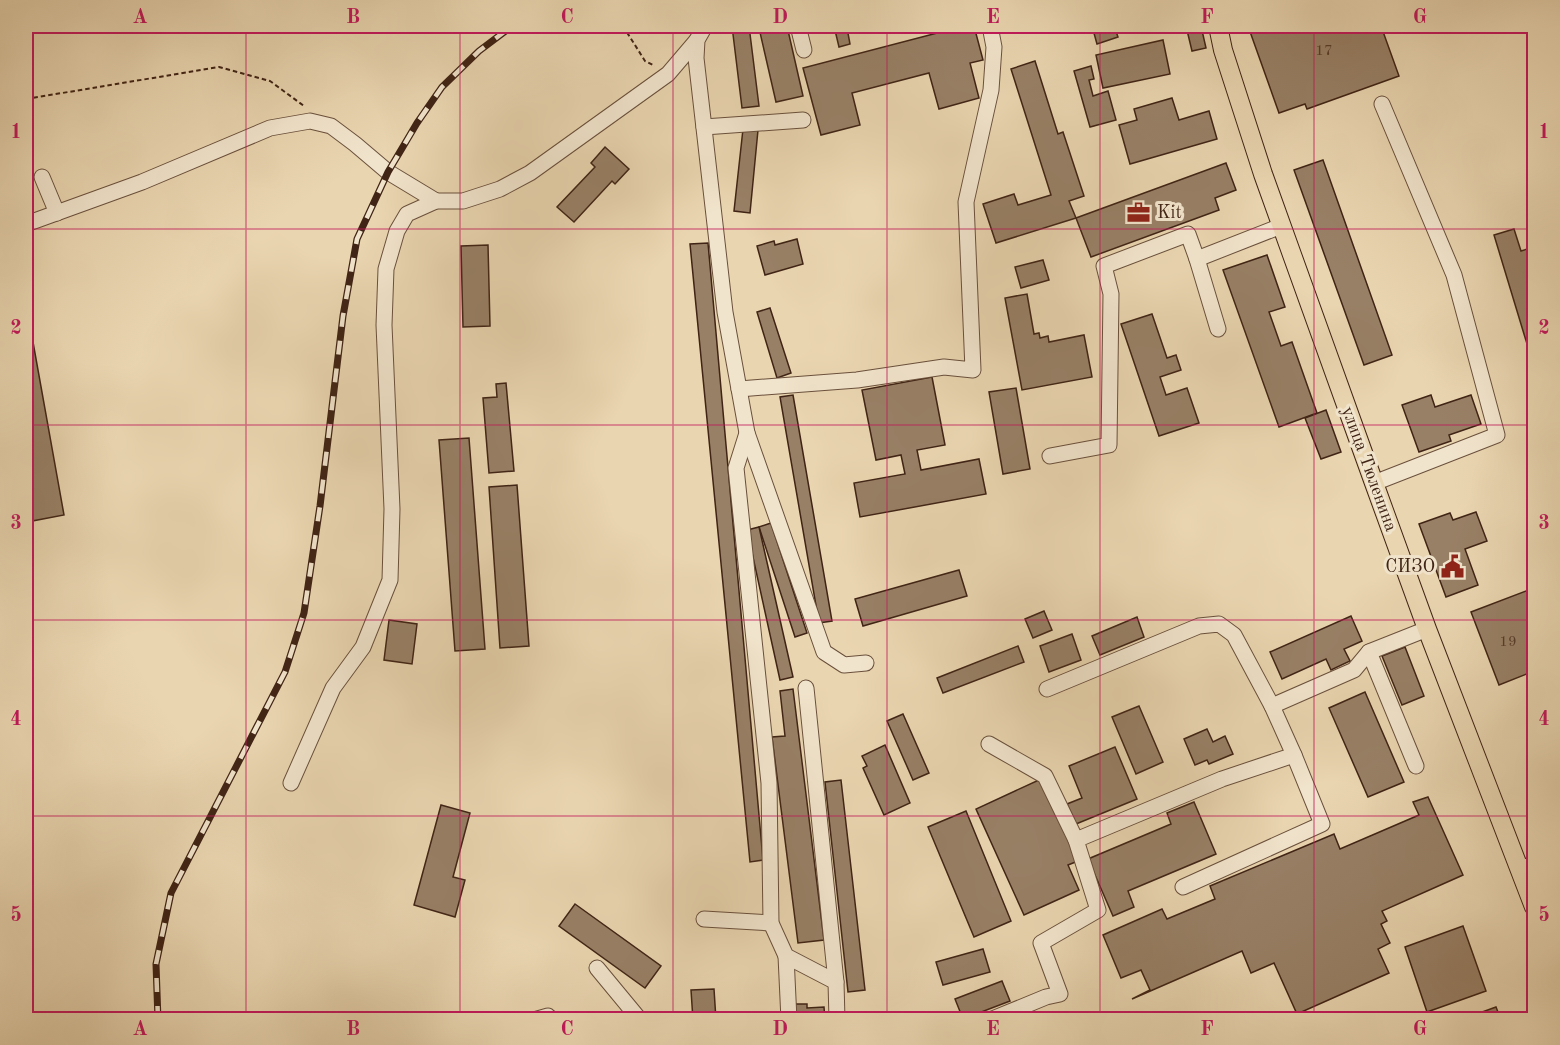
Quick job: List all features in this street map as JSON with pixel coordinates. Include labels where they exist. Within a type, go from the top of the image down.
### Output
[{"type":"main road","name":"улица Тюленина","points":[[1218,26],[1223,50],[1281,226],[1426,628],[1527,866],[1534,907]]},
{"type":"lane","points":[[291,783],[333,688],[363,647],[390,580],[392,509],[384,336],[386,269],[397,231],[407,214],[436,201],[463,201],[500,189],[530,173],[668,74],[697,40],[705,26]]},
{"type":"lane","points":[[798,26],[804,50]]},
{"type":"lane","points":[[739,390],[857,380],[944,367],[973,370],[966,202],[991,90],[994,47],[990,26]]},
{"type":"lane","points":[[697,40],[696,58],[725,312],[747,432],[824,652],[844,665],[866,663]]},
{"type":"lane","points":[[1374,483],[1497,435],[1454,275],[1382,104]]},
{"type":"lane","points":[[26,224],[142,182],[270,128],[310,120],[331,126],[388,172],[436,201]]},
{"type":"lane","points":[[704,127],[803,120]]},
{"type":"lane","points":[[42,177],[57,213]]},
{"type":"lane","points":[[1197,259],[1281,226]]},
{"type":"lane","points":[[1050,456],[1109,445],[1111,294],[1104,266],[1188,234],[1218,329]]},
{"type":"lane","points":[[747,432],[736,468],[769,783],[771,923],[786,956],[789,1020]]},
{"type":"lane","points":[[1047,689],[1199,626],[1219,624],[1233,635],[1272,706],[1323,824],[1183,887]]},
{"type":"lane","points":[[1272,706],[1354,670],[1369,652],[1426,628]]},
{"type":"lane","points":[[1369,652],[1416,766]]},
{"type":"lane","points":[[806,688],[837,982],[837,1020]]},
{"type":"lane","points":[[989,744],[1045,776],[1076,840],[1098,909],[1041,943],[1060,994],[1046,997],[990,1020]]},
{"type":"lane","points":[[1076,840],[1222,779],[1294,755]]},
{"type":"lane","points":[[704,919],[771,923]]},
{"type":"lane","points":[[786,956],[837,982]]},
{"type":"lane","points":[[597,968],[640,1020]]},
{"type":"path","points":[[623,26],[645,61],[668,74]]},
{"type":"path","points":[[26,99],[219,66],[270,81],[305,107]]},
{"type":"building","points":[[732,26],[749,26],[759,106],[742,108]]},
{"type":"building","points":[[787,26],[803,96],[776,102],[759,28]]},
{"type":"building","points":[[834,26],[853,26],[847,28],[850,44],[839,47]]},
{"type":"building","points":[[964,26],[974,26],[983,60],[970,63],[979,98],[939,109],[929,73],[852,93],[860,125],[821,135],[803,68]]},
{"type":"building","points":[[1092,26],[1114,26],[1118,37],[1097,44]]},
{"type":"building","points":[[1186,26],[1201,26],[1206,48],[1192,51]]},
{"type":"building","points":[[1248,26],[1381,26],[1399,76],[1307,109],[1305,104],[1279,113]]},
{"type":"building","points":[[1163,40],[1170,74],[1103,88],[1096,55]]},
{"type":"building","points":[[1035,61],[1058,134],[1063,132],[1084,196],[1069,201],[1076,218],[996,243],[983,204],[1014,194],[1018,205],[1051,195],[1011,69]]},
{"type":"building","points":[[1091,66],[1094,79],[1089,80],[1093,96],[1108,91],[1116,120],[1090,127],[1074,71]]},
{"type":"building","points":[[1172,98],[1179,120],[1209,111],[1217,139],[1130,164],[1119,125],[1137,120],[1134,109]]},
{"type":"building","points":[[743,129],[758,130],[750,213],[734,211]]},
{"type":"building","points":[[605,147],[629,169],[615,184],[612,181],[574,222],[557,207],[595,167],[591,163]]},
{"type":"building","points":[[1323,160],[1392,355],[1364,365],[1294,170]]},
{"type":"building","points":[[1226,163],[1236,190],[1215,198],[1219,210],[1091,257],[1076,218]]},
{"type":"building","points":[[1514,229],[1521,251],[1534,247],[1534,367],[1494,235]]},
{"type":"building","points":[[797,239],[803,264],[765,275],[757,246],[774,241],[775,245]]},
{"type":"building","points":[[708,243],[763,860],[750,862],[690,244]]},
{"type":"building","points":[[488,245],[490,326],[463,327],[461,246]]},
{"type":"building","points":[[1267,255],[1285,307],[1269,312],[1281,346],[1292,342],[1317,413],[1279,427],[1223,270]]},
{"type":"building","points":[[1043,260],[1049,280],[1021,288],[1015,267]]},
{"type":"building","points":[[1027,294],[1034,334],[1039,333],[1040,338],[1048,336],[1049,342],[1084,335],[1092,377],[1022,390],[1005,298]]},
{"type":"building","points":[[26,303],[64,515],[32,521],[26,484]]},
{"type":"building","points":[[770,308],[791,373],[777,378],[757,312]]},
{"type":"building","points":[[1152,314],[1167,358],[1176,355],[1181,370],[1160,377],[1166,395],[1187,388],[1199,423],[1159,436],[1121,324]]},
{"type":"building","points":[[932,377],[945,445],[917,450],[921,470],[979,459],[986,494],[860,517],[854,483],[905,474],[901,455],[876,460],[862,390]]},
{"type":"building","points":[[506,383],[514,471],[489,473],[483,398],[497,397],[496,384]]},
{"type":"building","points":[[1016,388],[1030,469],[1003,474],[989,392]]},
{"type":"building","points":[[793,395],[832,621],[819,623],[780,397]]},
{"type":"building","points":[[1431,395],[1435,407],[1471,395],[1481,424],[1449,435],[1451,441],[1419,452],[1402,405]]},
{"type":"building","points":[[1326,410],[1341,452],[1321,459],[1305,418]]},
{"type":"building","points":[[469,438],[485,649],[455,651],[439,440]]},
{"type":"building","points":[[517,485],[529,646],[500,648],[489,487]]},
{"type":"building","name":"СИЗО","points":[[1476,512],[1487,541],[1465,549],[1478,585],[1446,597],[1419,524],[1450,513],[1453,520]]},
{"type":"building","points":[[771,523],[807,633],[795,637],[759,527]]},
{"type":"building","points":[[759,527],[793,677],[780,680],[747,530]]},
{"type":"building","points":[[959,570],[967,596],[863,626],[855,599]]},
{"type":"building","points":[[1534,588],[1534,671],[1499,685],[1471,612]]},
{"type":"building","points":[[1044,611],[1052,630],[1033,638],[1025,619]]},
{"type":"building","points":[[1351,616],[1362,641],[1344,649],[1350,661],[1331,670],[1326,659],[1282,679],[1270,652]]},
{"type":"building","points":[[1137,617],[1144,637],[1100,655],[1092,636]]},
{"type":"building","points":[[389,620],[417,624],[412,664],[384,660]]},
{"type":"building","points":[[1072,634],[1081,660],[1049,672],[1040,646]]},
{"type":"building","points":[[1018,646],[1024,662],[943,693],[937,678]]},
{"type":"building","points":[[1405,647],[1424,696],[1402,705],[1382,656]]},
{"type":"building","points":[[793,689],[824,940],[798,943],[772,737],[785,736],[780,691]]},
{"type":"building","points":[[1365,692],[1404,782],[1368,797],[1329,708]]},
{"type":"building","points":[[1139,706],[1163,762],[1136,774],[1112,717]]},
{"type":"building","points":[[903,714],[929,773],[913,780],[887,721]]},
{"type":"building","points":[[1207,729],[1213,742],[1225,736],[1233,754],[1209,764],[1207,760],[1195,765],[1184,739]]},
{"type":"building","points":[[885,745],[910,803],[884,815],[863,768],[867,766],[862,756]]},
{"type":"building","points":[[1115,747],[1137,799],[1076,824],[1067,804],[1082,798],[1069,766]]},
{"type":"building","points":[[1041,779],[1078,861],[1068,865],[1079,890],[1024,915],[976,809]]},
{"type":"building","points":[[841,780],[865,990],[848,992],[825,782]]},
{"type":"building","points":[[1428,797],[1463,875],[1382,911],[1387,921],[1381,924],[1390,943],[1378,949],[1389,973],[1297,1014],[1274,963],[1251,973],[1242,951],[1132,999],[1150,990],[1141,970],[1121,978],[1103,935],[1162,909],[1167,919],[1215,899],[1210,886],[1334,834],[1340,849],[1419,815],[1413,802]]},
{"type":"building","points":[[1194,802],[1216,854],[1128,891],[1134,907],[1113,916],[1088,859],[1171,824],[1167,813]]},
{"type":"building","points":[[441,805],[470,813],[453,877],[465,880],[455,917],[414,905]]},
{"type":"building","points":[[966,811],[1011,921],[974,937],[928,827]]},
{"type":"building","points":[[575,904],[661,966],[645,988],[559,926]]},
{"type":"building","points":[[1463,926],[1486,991],[1427,1012],[1405,947]]},
{"type":"building","points":[[983,949],[990,972],[943,985],[936,962]]},
{"type":"building","points":[[1002,981],[1010,1001],[963,1019],[955,999]]},
{"type":"building","points":[[714,989],[716,1020],[693,1020],[691,990]]},
{"type":"building","points":[[794,1004],[807,1004],[807,1008],[824,1007],[825,1020],[795,1020]]},
{"type":"building","points":[[1496,1007],[1501,1020],[1460,1020]]},
{"type":"building","points":[[845,1017],[860,1017],[861,1020],[845,1020]]},
{"type":"railway","points":[[158,1020],[156,964],[171,893],[285,672],[304,613],[320,506],[343,316],[357,239],[388,172],[442,87],[479,51],[512,26]]},
{"type":"place","name":"Kit","points":[[1139,213]]},
{"type":"place","name":"СИЗО","points":[[1453,567]]}]
